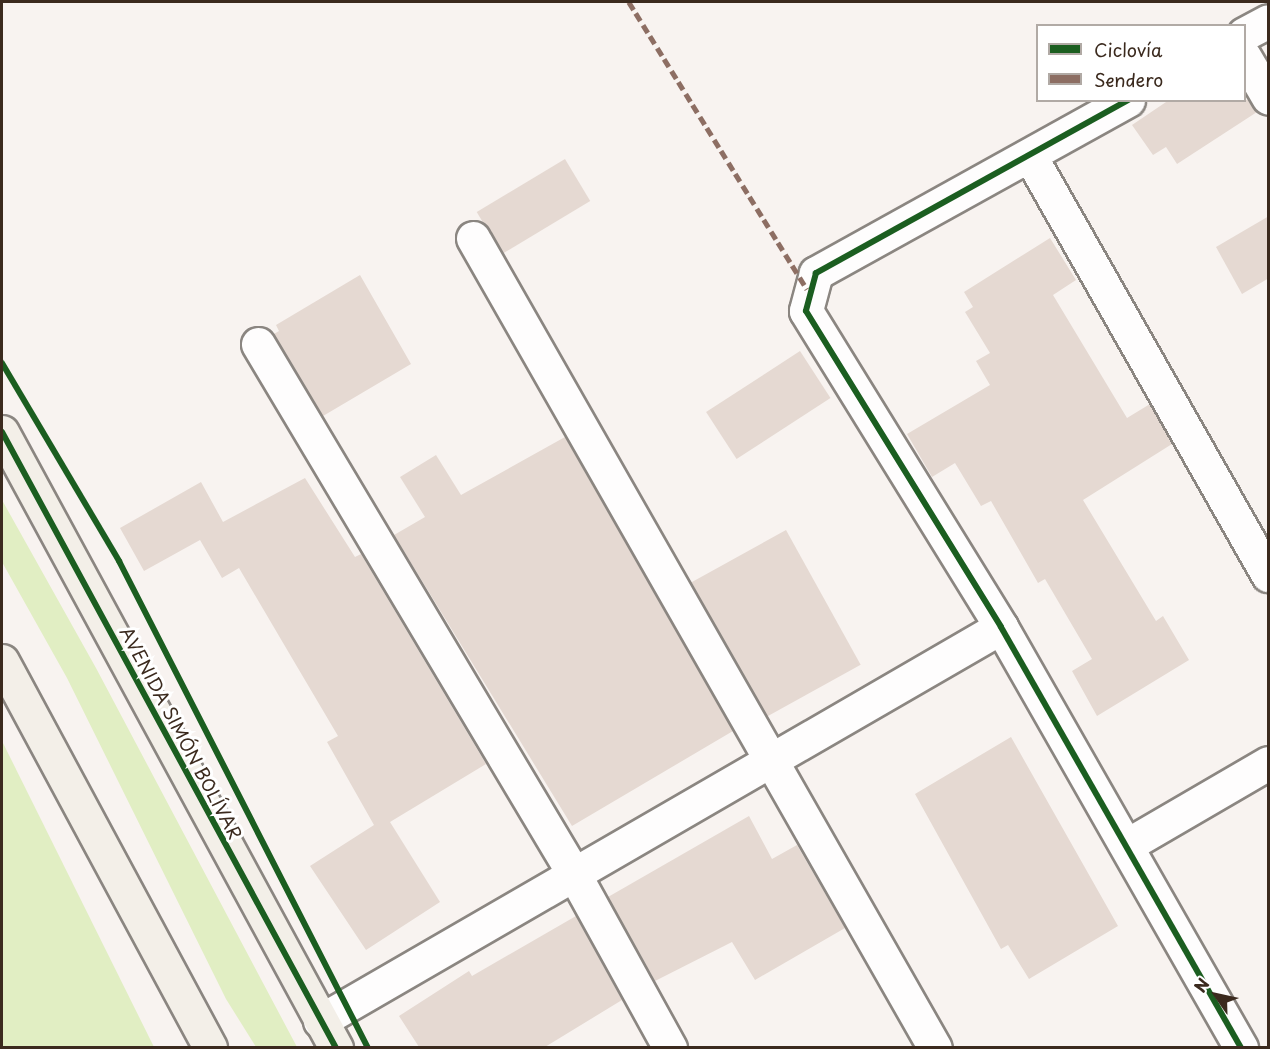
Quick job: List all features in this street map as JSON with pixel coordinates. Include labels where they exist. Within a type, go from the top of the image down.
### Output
[{"type":"highway","name":"AVENIDA SIMÓN BOLÍVAR","points":[[2,432],[328,1034]]},
{"type":"highway","points":[[2,661],[210,1047]]},
{"type":"street","points":[[1246,33],[1269,21]]},
{"type":"street","points":[[1246,58],[1269,96]]},
{"type":"street","points":[[1124,102],[816,273],[807,289],[806,311],[1001,627],[1129,844],[1241,1047]]},
{"type":"street","points":[[1030,156],[1269,575]]},
{"type":"street","points":[[473,238],[768,761],[935,1047]]},
{"type":"street","points":[[258,344],[574,874],[670,1047]]},
{"type":"street","points":[[328,1034],[574,874],[1001,627]]},
{"type":"street","points":[[1129,844],[1269,763]]},
{"type":"green space","points":[[2,500],[96,668],[297,1047],[256,1047],[226,999],[67,678],[2,562]]},
{"type":"green space","points":[[2,741],[154,1047],[2,1047]]},
{"type":"building","points":[[1248,100],[1257,112],[1177,164],[1166,147],[1153,155],[1132,125],[1166,102],[1246,102]]},
{"type":"building","points":[[565,159],[590,201],[502,254],[477,212]]},
{"type":"building","points":[[1269,216],[1269,278],[1242,294],[1216,247]]},
{"type":"building","points":[[1050,238],[1076,280],[1053,295],[1127,418],[1150,404],[1172,444],[1083,500],[1156,621],[1163,616],[1189,660],[1097,716],[1072,671],[1092,659],[1045,579],[1038,583],[991,501],[981,506],[955,463],[932,477],[907,434],[990,385],[976,361],[990,353],[965,312],[973,307],[964,292]]},
{"type":"building","points":[[360,275],[411,364],[323,416],[274,334],[279,331],[276,325]]},
{"type":"building","points":[[800,351],[830,398],[737,459],[706,412]]},
{"type":"building","points":[[565,437],[733,731],[572,826],[394,535],[425,517],[400,477],[436,455],[461,495]]},
{"type":"building","points":[[305,478],[355,557],[361,554],[486,764],[390,822],[440,902],[366,950],[310,866],[374,825],[327,742],[338,736],[239,568],[222,578],[200,540],[144,571],[120,528],[201,482],[223,522]]},
{"type":"building","points":[[786,530],[861,665],[766,717],[692,582]]},
{"type":"building","points":[[1011,737],[1118,926],[1029,979],[1008,945],[1001,949],[915,794]]},
{"type":"building","points":[[749,816],[772,859],[797,845],[845,928],[755,980],[732,942],[655,981],[608,897]]},
{"type":"building","points":[[576,916],[622,1000],[545,1047],[419,1047],[399,1016],[469,971],[472,976]]},
{"type":"marked path","points":[[629,2],[807,289]]},
{"type":"cycle path","points":[[1124,102],[816,273],[806,311],[1001,627],[1241,1048]]},
{"type":"cycle path","points":[[2,363],[119,561],[368,1048]]},
{"type":"cycle path","points":[[2,432],[336,1048]]}]
